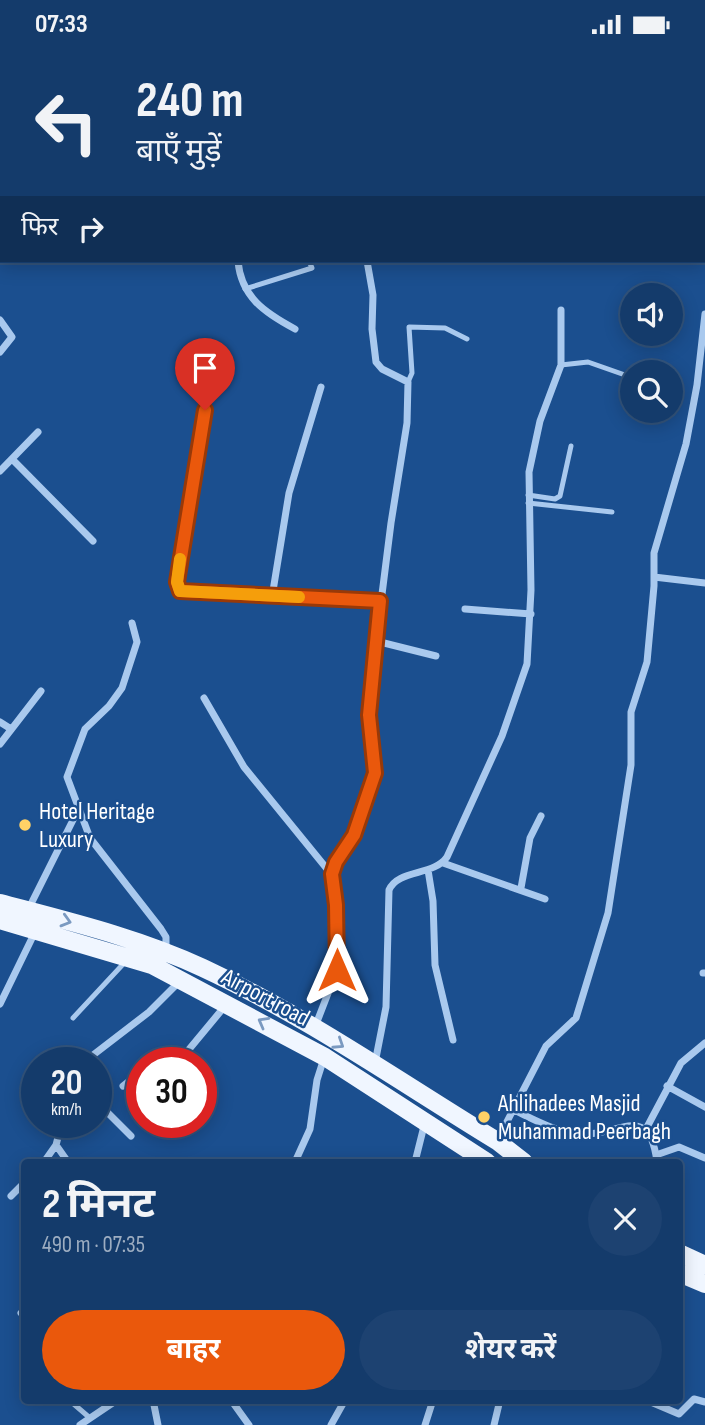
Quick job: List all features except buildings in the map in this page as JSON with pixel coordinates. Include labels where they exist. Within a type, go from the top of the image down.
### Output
[{"type":"main road","points":[[0,902],[202,967],[315,1028],[497,1141],[520,1159]]},
{"type":"main road","name":"Airport road","points":[[0,921],[129,958],[181,980],[325,1057],[482,1159]]},
{"type":"main road","points":[[683,1255],[705,1265]]},
{"type":"main road","points":[[683,1275],[705,1284]]},
{"type":"street","points":[[238,263],[245,289],[259,307],[295,329]]},
{"type":"street","points":[[315,1028],[337,970],[336,905],[332,874],[336,862],[354,835],[375,773],[369,715],[380,601],[407,422],[408,382],[382,369],[376,362],[372,329],[373,295],[367,263]]},
{"type":"street","points":[[374,1067],[386,1007],[389,890],[399,880],[443,863],[490,765],[527,664],[531,614],[528,499],[534,444],[561,365],[561,310]]},
{"type":"street","points":[[497,1141],[546,1046],[576,1018],[608,913],[631,765],[631,712],[647,662],[654,553],[692,414],[705,314]]},
{"type":"street","points":[[0,320],[12,337],[0,352]]},
{"type":"street","points":[[182,377],[205,380],[209,386],[177,587],[185,593],[380,601]]},
{"type":"street","points":[[272,597],[289,493],[321,387]]},
{"type":"street","points":[[0,471],[38,432]]},
{"type":"street","points":[[13,460],[93,541]]},
{"type":"street","points":[[654,577],[705,583]]},
{"type":"street","points":[[465,609],[531,614]]},
{"type":"street","points":[[132,623],[137,642],[122,688],[109,706],[85,729],[68,770],[69,784],[90,838],[166,937],[165,954]]},
{"type":"street","points":[[376,641],[436,656]]},
{"type":"street","points":[[0,744],[41,691]]},
{"type":"street","points":[[204,698],[244,767],[332,874]]},
{"type":"street","points":[[0,722],[11,729]]},
{"type":"street","points":[[28,910],[80,807]]},
{"type":"street","points":[[521,888],[530,838],[541,816]]},
{"type":"street","points":[[443,863],[521,888],[545,899]]},
{"type":"street","points":[[428,870],[434,913],[435,965],[453,1040]]},
{"type":"street","points":[[0,1004],[35,931]]},
{"type":"street","points":[[104,1047],[149,1012],[181,980]]},
{"type":"street","points":[[192,1047],[227,1003]]},
{"type":"street","points":[[705,1043],[688,1054],[667,1086],[646,1129],[656,1158],[679,1147],[705,1158]]},
{"type":"street","points":[[296,1159],[310,1129],[317,1080],[325,1057]]},
{"type":"street","points":[[667,1086],[705,1107]]},
{"type":"street","points":[[514,1110],[565,1133],[591,1135],[631,1124],[646,1129]]},
{"type":"street","points":[[112,1117],[126,1131]]},
{"type":"street","points":[[416,1159],[425,1122]]},
{"type":"street","points":[[46,1159],[58,1138]]},
{"type":"street","points":[[56,1145],[66,1159]]},
{"type":"street","points":[[11,1196],[21,1186]]},
{"type":"street","points":[[655,1404],[679,1414],[694,1399],[705,1402]]},
{"type":"street","points":[[80,1425],[111,1404]]},
{"type":"street","points":[[154,1404],[158,1425]]},
{"type":"street","points":[[234,1404],[249,1425]]},
{"type":"street","points":[[331,1425],[343,1404]]},
{"type":"street","points":[[425,1425],[432,1404]]},
{"type":"street","points":[[494,1425],[499,1404]]},
{"type":"lane","points":[[245,289],[312,268],[310,263]]},
{"type":"lane","points":[[408,382],[412,373],[409,327],[445,328],[467,339]]},
{"type":"lane","points":[[561,365],[588,362],[620,373]]},
{"type":"lane","points":[[528,499],[555,499],[560,496],[571,446]]},
{"type":"lane","points":[[528,499],[612,512]]},
{"type":"lane","points":[[73,1018],[129,958]]},
{"type":"lane","points":[[74,1404],[90,1418]]},
{"type":"slow traffic","points":[[180,559],[177,587],[185,593],[299,597]]},
{"type":"place","name":"Hotel Heritage Luxury","points":[[25,825]]},
{"type":"place","name":"Ahlihadees Masjid Muhammad Peerbagh","points":[[484,1117]]},
{"type":"route","points":[[205,410],[177,582],[180,591],[212,595],[380,601],[369,697],[375,773],[354,835],[336,862],[332,874],[336,905],[337,970]]}]
